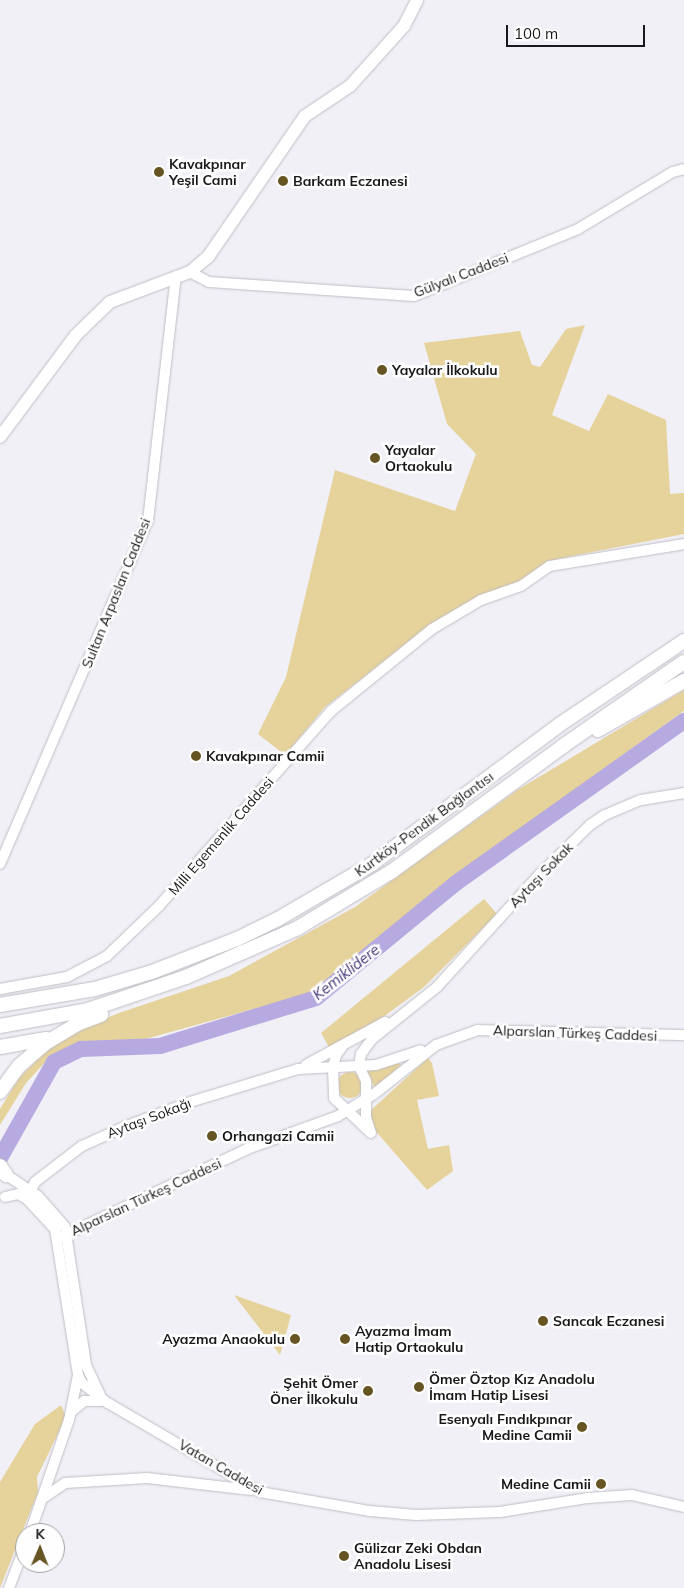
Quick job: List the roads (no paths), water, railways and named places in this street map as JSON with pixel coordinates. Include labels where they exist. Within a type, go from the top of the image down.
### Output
[{"type":"highway","name":"Kurtköy-Pendik Bağlantısı","points":[[0,1006],[94,989],[152,972],[201,954],[278,919],[372,864],[559,725],[684,641]]},
{"type":"highway","name":"Kurtköy-Pendik Bağlantısı","points":[[0,1026],[88,1010],[236,957],[334,908],[392,872],[563,746],[684,662]]},
{"type":"highway","points":[[563,746],[616,721],[684,681]]},
{"type":"highway","points":[[0,1047],[43,1040],[89,1019],[167,993],[236,957]]},
{"type":"highway","points":[[0,1092],[34,1052],[61,1033]]},
{"type":"main road","points":[[0,437],[76,335],[110,302],[190,272],[208,257],[305,116],[350,86],[404,26],[417,0]]},
{"type":"street","name":"Gülyalı Caddesi","points":[[190,272],[209,282],[414,296],[578,229],[673,172],[684,169]]},
{"type":"street","name":"Sultan Arpaslan Caddesi","points":[[0,864],[148,521],[176,277]]},
{"type":"street","name":"Milli Egemenlik Caddesi","points":[[0,989],[67,976],[107,956],[159,906],[331,711],[432,629],[481,600],[521,586],[550,566],[684,544]]},
{"type":"street","name":"Aytaşı Sokak","points":[[425,999],[540,874],[590,825],[605,815],[641,800],[684,793]]},
{"type":"street","points":[[298,1069],[345,1045],[425,999]]},
{"type":"street","points":[[345,1045],[336,1055],[333,1067],[332,1090],[345,1112],[371,1133],[366,1118],[366,1081],[359,1066],[361,1054],[372,1039],[425,999]]},
{"type":"street","name":"Alparslan Türkeş Caddesi","points":[[63,1236],[246,1150],[345,1112],[367,1099],[436,1045],[478,1030],[501,1029],[684,1036]]},
{"type":"street","points":[[298,1069],[359,1066],[388,1062],[436,1045]]},
{"type":"street","name":"Aytaşı Sokağı","points":[[33,1186],[82,1146],[102,1136],[190,1102],[298,1069]]},
{"type":"street","points":[[5,1173],[33,1186],[61,1220],[78,1375],[72,1412],[34,1523]]},
{"type":"street","points":[[3,1199],[13,1189],[5,1173]]},
{"type":"street","points":[[33,1186],[34,1205]]},
{"type":"street","points":[[3,1199],[18,1194],[34,1205],[63,1236],[86,1365],[95,1388],[108,1403]]},
{"type":"street","name":"Vatan Caddesi","points":[[78,1375],[88,1390],[108,1403],[260,1492],[370,1511],[416,1515],[500,1512],[587,1498],[632,1495],[684,1507]]},
{"type":"street","points":[[72,1412],[84,1401],[108,1403]]},
{"type":"street","points":[[56,1459],[59,1476],[68,1480],[82,1481]]},
{"type":"street","points":[[196,1484],[209,1482],[214,1476],[214,1468],[206,1460]]},
{"type":"street","points":[[43,1498],[57,1485],[82,1481],[147,1478],[260,1492]]},
{"type":"street","points":[[9,1588],[15,1572]]},
{"type":"waterway","name":"Kemiklidere","points":[[0,1158],[54,1062],[81,1049],[160,1046],[316,998],[456,883],[684,721]]},
{"type":"place","name":"Kavakpınar Yeşil Cami","points":[[159,172]]},
{"type":"place","name":"Barkam Eczanesi","points":[[283,181]]},
{"type":"place","name":"Yayalar İlkokulu","points":[[382,370]]},
{"type":"place","name":"Yayalar Ortaokulu","points":[[375,458]]},
{"type":"place","name":"Kavakpınar Camii","points":[[196,756]]},
{"type":"place","name":"Orhangazi Camii","points":[[212,1136]]},
{"type":"place","name":"Sancak Eczanesi","points":[[543,1321]]},
{"type":"place","name":"Ayazma Anaokulu","points":[[295,1339]]},
{"type":"place","name":"Ayazma İmam Hatip Ortaokulu","points":[[345,1339]]},
{"type":"place","name":"Ömer Öztop Kız Anadolu İmam Hatip Lisesi","points":[[419,1387]]},
{"type":"place","name":"Şehit Ömer Öner İlkokulu","points":[[368,1391]]},
{"type":"place","name":"Esenyalı Fındıkpınar Medine Camii","points":[[582,1427]]},
{"type":"place","name":"Medine Camii","points":[[601,1484]]},
{"type":"place","name":"Gülizar Zeki Obdan Anadolu Lisesi","points":[[344,1556]]}]
